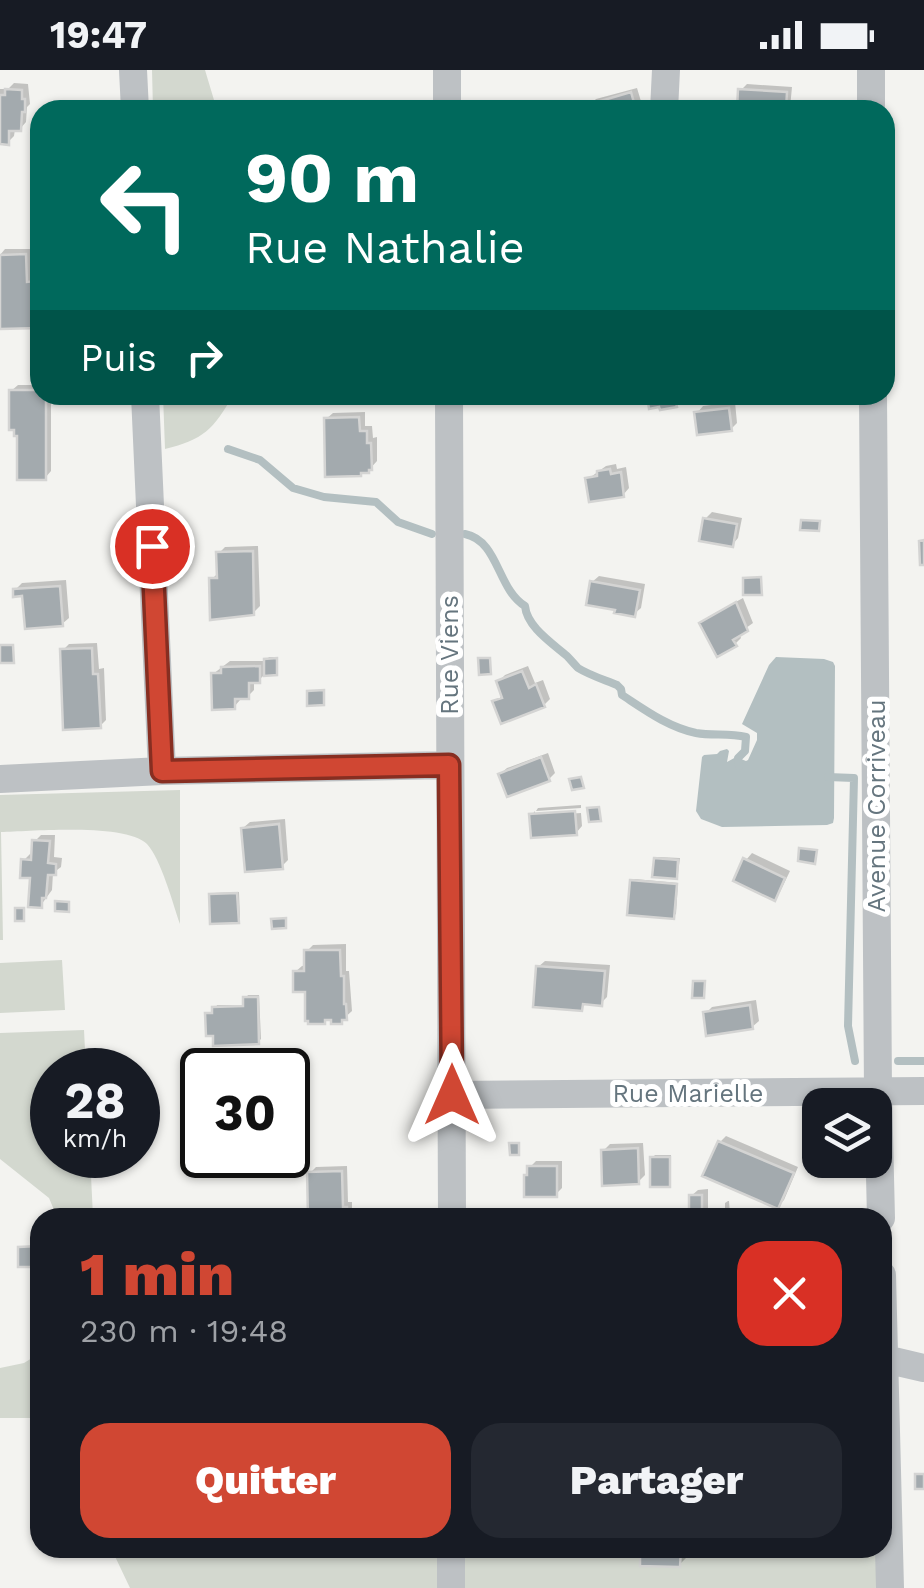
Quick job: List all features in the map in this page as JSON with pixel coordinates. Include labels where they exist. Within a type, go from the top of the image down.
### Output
[{"type":"street","points":[[133,70],[134,100]]},
{"type":"street","points":[[447,70],[448,100]]},
{"type":"street","points":[[664,100],[666,70]]},
{"type":"street","points":[[870,70],[871,100]]},
{"type":"street","points":[[146,405],[162,771]]},
{"type":"street","name":"Rue Viens","points":[[450,405],[452,1208]]},
{"type":"street","name":"Avenue Corriveau","points":[[873,405],[878,1088]]},
{"type":"street","points":[[0,779],[449,765]]},
{"type":"street","name":"Rue Marielle","points":[[892,1092],[924,1091]]},
{"type":"street","name":"Rue Marielle","points":[[452,1095],[802,1093]]},
{"type":"street","name":"Avenue Corriveau","points":[[880,1178],[881,1208]]},
{"type":"street","points":[[892,1361],[924,1368]]},
{"type":"street","points":[[451,1558],[451,1588]]},
{"type":"street","points":[[889,1558],[890,1588]]},
{"type":"shaded area","points":[[152,70],[205,70],[214,100],[153,100]]},
{"type":"shaded area","points":[[163,405],[227,405],[206,431],[189,442],[165,449]]},
{"type":"shaded area","points":[[776,657],[824,659],[835,666],[833,823],[722,827],[701,819],[696,811],[702,757],[727,749],[727,762],[736,757],[748,760],[757,733],[742,724]]},
{"type":"shaded area","points":[[180,790],[180,924],[157,860],[147,844],[136,837],[78,830],[1,832],[0,940],[0,795]]},
{"type":"shaded area","points":[[62,960],[65,1010],[0,1013],[0,963]]},
{"type":"shaded area","points":[[84,1030],[85,1048],[30,1048],[30,1178],[91,1178],[93,1208],[53,1208],[49,1198],[0,1159],[0,1033]]},
{"type":"shaded area","points":[[30,1359],[30,1418],[0,1418],[0,1368]]},
{"type":"shaded area","points":[[116,1558],[877,1558],[877,1588],[130,1588]]},
{"type":"building","points":[[5,89],[22,90],[25,99],[21,131],[9,131],[9,145],[0,144],[0,95],[5,95]]},
{"type":"building","points":[[738,89],[787,92],[787,100],[737,100]]},
{"type":"building","points":[[631,92],[633,100],[604,100]]},
{"type":"building","points":[[26,254],[30,328],[0,329],[0,255]]},
{"type":"building","points":[[9,390],[30,390],[30,405],[46,405],[46,480],[17,480],[17,436],[9,430]]},
{"type":"building","points":[[648,405],[677,407],[660,410],[649,409]]},
{"type":"building","points":[[729,408],[732,431],[697,435],[694,412]]},
{"type":"building","points":[[359,417],[360,431],[367,431],[367,443],[371,443],[372,470],[361,476],[325,477],[324,418]]},
{"type":"building","points":[[610,469],[611,474],[621,472],[624,497],[589,502],[585,478]]},
{"type":"building","points":[[703,518],[737,524],[733,547],[699,541]]},
{"type":"building","points":[[801,520],[820,521],[819,531],[800,530]]},
{"type":"building","points":[[924,540],[924,565],[920,565],[919,541]]},
{"type":"building","points":[[253,551],[254,615],[210,620],[209,578],[217,578],[216,552]]},
{"type":"building","points":[[761,577],[762,595],[743,595],[743,578]]},
{"type":"building","points":[[590,581],[640,590],[635,617],[586,605]]},
{"type":"building","points":[[60,586],[63,626],[25,629],[22,596],[13,597],[13,589]]},
{"type":"building","points":[[736,602],[748,631],[733,640],[737,646],[717,657],[699,623]]},
{"type":"building","points":[[0,645],[13,645],[14,663],[0,663]]},
{"type":"building","points":[[92,648],[93,674],[98,674],[101,728],[63,730],[60,649]]},
{"type":"building","points":[[277,658],[277,675],[264,676],[264,659]]},
{"type":"building","points":[[478,658],[490,658],[491,674],[479,675]]},
{"type":"building","points":[[260,666],[260,683],[249,683],[249,699],[235,699],[235,709],[212,710],[211,673],[221,673],[221,667]]},
{"type":"building","points":[[522,671],[529,688],[536,684],[545,707],[501,724],[492,701],[502,698],[496,681]]},
{"type":"building","points":[[324,690],[324,705],[307,706],[307,691]]},
{"type":"building","points":[[541,757],[550,781],[507,797],[498,774]]},
{"type":"building","points":[[581,777],[584,788],[572,790],[569,779]]},
{"type":"building","points":[[599,807],[601,821],[589,822],[587,808]]},
{"type":"building","points":[[575,811],[577,835],[531,838],[529,814]]},
{"type":"building","points":[[279,824],[283,869],[245,872],[241,828]]},
{"type":"building","points":[[32,840],[50,841],[48,863],[56,864],[56,875],[48,875],[42,908],[28,907],[30,878],[20,878],[21,859],[31,860]]},
{"type":"building","points":[[799,848],[817,850],[815,864],[798,861]]},
{"type":"building","points":[[654,858],[678,860],[677,879],[652,877]]},
{"type":"building","points":[[743,858],[785,878],[775,901],[733,881]]},
{"type":"building","points":[[630,880],[677,884],[674,919],[627,915]]},
{"type":"building","points":[[237,893],[239,923],[210,924],[209,894]]},
{"type":"building","points":[[55,901],[69,902],[69,912],[55,911]]},
{"type":"building","points":[[15,908],[24,908],[24,921],[15,921]]},
{"type":"building","points":[[286,918],[286,928],[272,929],[271,919]]},
{"type":"building","points":[[304,950],[340,950],[347,1020],[342,1020],[342,1024],[331,1024],[331,1020],[325,1020],[325,1024],[305,1021],[305,992],[293,992],[293,971],[304,971]]},
{"type":"building","points":[[536,966],[605,971],[602,1006],[583,1004],[582,1011],[533,1007]]},
{"type":"building","points":[[693,981],[705,981],[704,998],[692,998]]},
{"type":"building","points":[[243,997],[258,997],[259,1044],[213,1046],[213,1036],[206,1036],[205,1013],[212,1013],[212,1007],[243,1006]]},
{"type":"building","points":[[750,1005],[753,1029],[706,1036],[703,1012]]},
{"type":"building","points":[[718,1141],[794,1173],[778,1208],[702,1176]]},
{"type":"building","points":[[509,1143],[519,1143],[519,1155],[510,1155]]},
{"type":"building","points":[[638,1148],[639,1184],[602,1186],[601,1150]]},
{"type":"building","points":[[650,1157],[670,1157],[670,1187],[650,1187]]},
{"type":"building","points":[[527,1166],[557,1166],[557,1197],[524,1197]]},
{"type":"building","points":[[342,1171],[343,1207],[347,1208],[308,1208],[310,1172]]},
{"type":"building","points":[[689,1195],[702,1195],[702,1208],[689,1208]]},
{"type":"building","points":[[30,1246],[30,1267],[18,1267],[18,1247]]},
{"type":"building","points":[[915,1474],[924,1474],[924,1489],[915,1489]]},
{"type":"building","points":[[640,1558],[680,1558],[680,1567],[640,1566]]},
{"type":"waterway","points":[[228,449],[260,460],[293,488],[324,497],[376,502],[398,522],[432,534]]},
{"type":"waterway","points":[[465,534],[485,546],[535,628],[578,668],[617,685],[622,695],[676,727],[696,733],[746,737],[739,766]]},
{"type":"waterway","points":[[828,777],[854,778],[848,1026],[855,1061]]},
{"type":"waterway","points":[[898,1061],[924,1061]]},
{"type":"route","points":[[152,546],[162,771],[449,765],[452,1095]]}]
